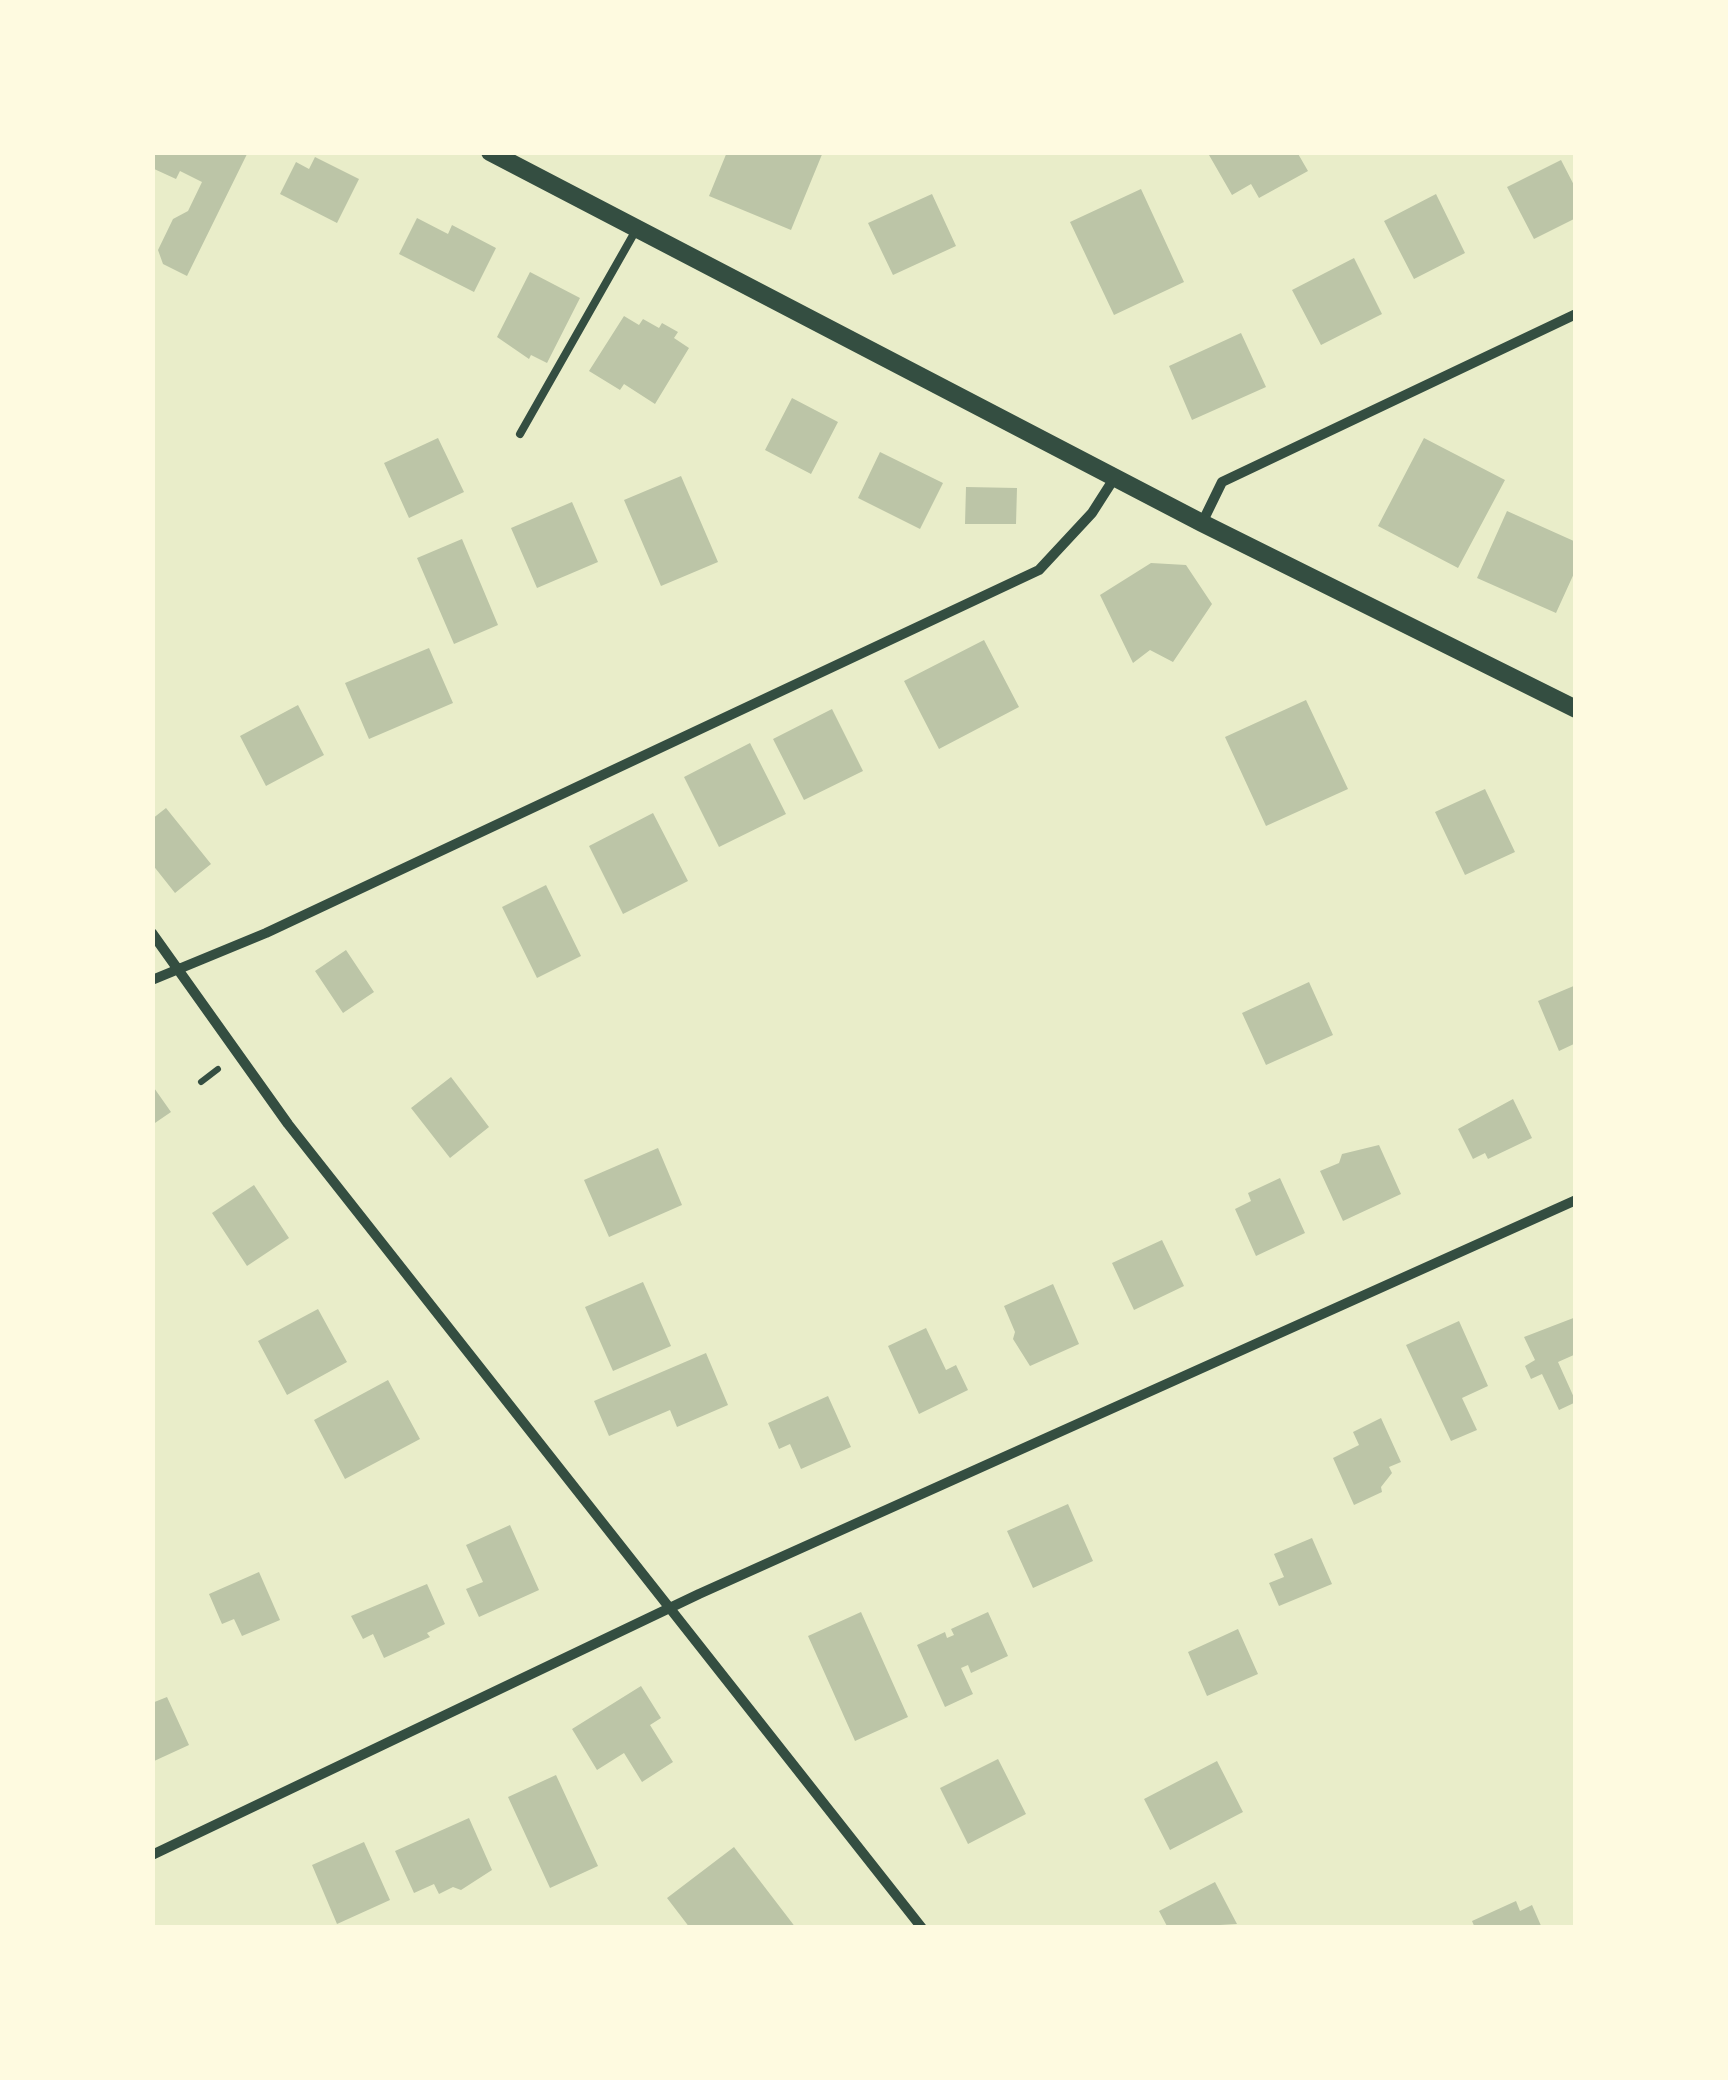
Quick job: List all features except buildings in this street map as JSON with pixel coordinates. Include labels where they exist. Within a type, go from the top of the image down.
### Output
[{"type":"street","points":[[490,152],[1202,523],[1576,709]]},
{"type":"street","points":[[1202,523],[1222,482],[1576,314]]},
{"type":"street","points":[[152,980],[1039,570],[1092,512],[1115,477]]},
{"type":"street","points":[[152,933],[288,1124],[922,1928]]},
{"type":"street","points":[[152,1854],[668,1609],[1576,1200]]},
{"type":"lane","points":[[520,434],[636,229]]}]
